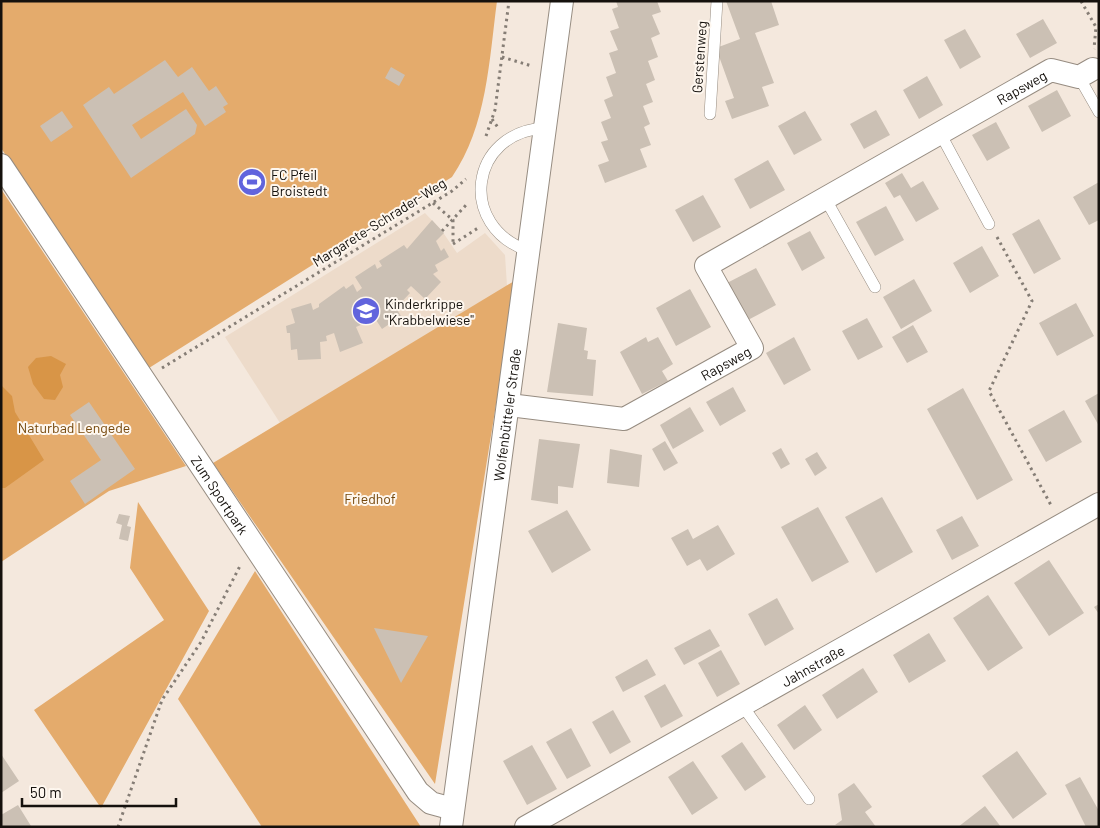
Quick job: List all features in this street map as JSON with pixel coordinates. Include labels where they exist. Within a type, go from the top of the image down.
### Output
[{"type":"street","name":"Wolfenbütteler Straße","points":[[452,818],[562,1]]},
{"type":"street","name":"Rapsweg","points":[[509,405],[624,419],[752,348],[706,266],[1051,70],[1086,73]]},
{"type":"street","name":"Zum Sportpark","points":[[1,165],[418,792],[431,804],[452,818]]},
{"type":"street","name":"Jahnstraße","points":[[526,827],[1099,504]]},
{"type":"lane","name":"Gerstenweg","points":[[710,114],[717,1]]},
{"type":"lane","points":[[1086,73],[1099,112]]},
{"type":"lane","points":[[529,251],[516,246],[495,230],[482,206],[481,189],[485,167],[499,146],[520,132],[545,128]]},
{"type":"lane","points":[[940,133],[990,224]]},
{"type":"lane","points":[[825,198],[875,287]]},
{"type":"lane","points":[[742,705],[810,799]]},
{"type":"path","points":[[486,137],[495,110],[509,1]]},
{"type":"path","points":[[1081,1],[1096,27],[1086,73]]},
{"type":"path","points":[[502,56],[540,68]]},
{"type":"path","name":"Margarete-Schrader-Weg","points":[[143,378],[433,203],[474,173]]},
{"type":"path","points":[[442,231],[481,189]]},
{"type":"path","points":[[433,203],[453,220],[453,244]]},
{"type":"path","points":[[990,224],[1032,300],[989,391],[1062,525]]},
{"type":"path","points":[[118,827],[162,700],[201,642],[252,542]]},
{"type":"shaded area","name":"Kinderkrippe \"Krabbelwiese\"","points":[[425,213],[442,231],[457,253],[485,233],[505,255],[507,286],[280,423],[225,337]]},
{"type":"shaded area","points":[[51,356],[66,364],[60,375],[63,387],[55,400],[44,399],[33,384],[28,367],[36,358]]},
{"type":"shaded area","points":[[1,385],[12,396],[15,412],[44,460],[5,488],[1,488]]},
{"type":"green space","name":"FC Pfeil Broistedt","points":[[1,1],[497,1],[485,92],[480,115],[464,157],[452,177],[149,368],[1,148]]},
{"type":"green space","name":"Naturbad Lengede","points":[[1,189],[186,466],[109,491],[1,562]]},
{"type":"green space","name":"Friedhof","points":[[516,280],[435,784],[213,463]]},
{"type":"green space","points":[[138,502],[209,611],[101,808],[34,710],[164,620],[130,568]]},
{"type":"green space","points":[[255,571],[421,827],[262,827],[178,699]]},
{"type":"building","points":[[616,1],[657,1],[661,12],[652,15],[660,34],[651,38],[658,57],[648,61],[655,80],[646,84],[653,102],[643,106],[650,124],[644,127],[651,145],[640,149],[647,167],[605,183],[598,165],[609,161],[601,142],[608,140],[601,122],[611,118],[604,100],[613,96],[606,77],[616,73],[609,53],[618,50],[610,31],[619,28],[612,9],[618,7]]},
{"type":"building","points":[[726,1],[771,1],[779,25],[755,33],[774,83],[762,87],[769,106],[732,119],[725,101],[734,98],[716,48],[740,39]]},
{"type":"building","points":[[1043,19],[1057,43],[1030,58],[1016,34]]},
{"type":"building","points":[[965,29],[981,57],[960,69],[944,40]]},
{"type":"building","points":[[165,60],[178,77],[192,67],[209,91],[216,86],[228,104],[223,107],[226,112],[205,126],[183,92],[132,125],[141,139],[186,109],[197,125],[195,134],[131,178],[83,105],[109,87],[114,94]]},
{"type":"building","points":[[391,67],[405,75],[399,86],[385,78]]},
{"type":"building","points":[[927,76],[943,105],[919,119],[903,90]]},
{"type":"building","points":[[1057,90],[1071,116],[1042,132],[1028,106]]},
{"type":"building","points":[[876,110],[890,135],[864,149],[850,124]]},
{"type":"building","points":[[62,111],[73,127],[51,142],[40,126]]},
{"type":"building","points":[[805,111],[822,140],[794,155],[778,126]]},
{"type":"building","points":[[996,122],[1010,148],[987,161],[972,135]]},
{"type":"building","points":[[768,160],[785,190],[750,209],[734,179]]},
{"type":"building","points":[[902,173],[911,188],[923,181],[939,209],[916,222],[900,195],[894,198],[885,183]]},
{"type":"building","points":[[1099,182],[1099,220],[1089,225],[1073,197]]},
{"type":"building","points":[[703,195],[721,227],[693,242],[675,210]]},
{"type":"building","points":[[886,206],[904,240],[875,256],[856,222]]},
{"type":"building","points":[[1039,219],[1061,259],[1034,274],[1012,234]]},
{"type":"building","points":[[432,220],[444,233],[436,241],[441,251],[444,248],[449,257],[435,265],[438,271],[433,274],[441,282],[425,299],[411,286],[407,290],[410,293],[396,308],[401,316],[382,329],[372,314],[365,317],[363,314],[360,316],[363,324],[356,327],[363,343],[340,352],[334,333],[326,336],[327,341],[320,342],[321,359],[298,360],[297,349],[291,350],[290,333],[287,333],[286,326],[295,323],[291,309],[311,303],[313,310],[344,286],[346,289],[353,284],[357,292],[362,288],[355,277],[375,264],[377,269],[382,266],[379,261],[404,245],[407,249]]},
{"type":"building","points":[[810,231],[825,258],[802,271],[787,243]]},
{"type":"building","points":[[982,246],[999,276],[970,293],[953,263]]},
{"type":"building","points":[[756,268],[776,305],[748,320],[727,283]]},
{"type":"building","points":[[914,279],[932,311],[901,329],[883,297]]},
{"type":"building","points":[[690,289],[711,327],[676,346],[656,308]]},
{"type":"building","points":[[1076,303],[1094,336],[1057,356],[1039,323]]},
{"type":"building","points":[[867,318],[883,347],[858,360],[842,331]]},
{"type":"building","points":[[558,323],[587,328],[584,350],[588,351],[587,359],[596,360],[593,396],[547,392]]},
{"type":"building","points":[[913,325],[928,352],[907,363],[892,337]]},
{"type":"building","points":[[646,337],[648,342],[658,337],[673,364],[662,371],[668,381],[642,394],[620,352]]},
{"type":"building","points":[[794,337],[811,370],[784,385],[766,353]]},
{"type":"building","points":[[733,387],[746,411],[720,426],[706,402]]},
{"type":"building","points":[[963,388],[1013,480],[977,500],[927,409]]},
{"type":"building","points":[[1099,393],[1099,426],[1085,401]]},
{"type":"building","points":[[89,402],[135,469],[85,504],[70,481],[101,460],[70,415]]},
{"type":"building","points":[[690,407],[704,431],[673,449],[660,425]]},
{"type":"building","points":[[1064,410],[1082,442],[1046,462],[1028,430]]},
{"type":"building","points":[[539,439],[580,444],[573,488],[558,486],[558,504],[531,500]]},
{"type":"building","points":[[665,441],[678,463],[664,471],[652,449]]},
{"type":"building","points":[[781,448],[790,464],[781,469],[772,453]]},
{"type":"building","points":[[610,449],[642,455],[639,487],[607,483]]},
{"type":"building","points":[[817,452],[827,468],[815,476],[805,459]]},
{"type":"building","points":[[882,497],[913,552],[876,573],[845,517]]},
{"type":"building","points":[[818,507],[849,562],[812,582],[781,527]]},
{"type":"building","points":[[567,510],[591,550],[552,573],[528,531]]},
{"type":"building","points":[[119,514],[130,516],[127,526],[131,527],[128,541],[119,539],[122,525],[116,523]]},
{"type":"building","points":[[962,516],[979,546],[952,560],[936,530]]},
{"type":"building","points":[[718,525],[735,554],[707,571],[700,559],[687,566],[671,538],[688,529],[693,539]]},
{"type":"building","points":[[1049,560],[1084,613],[1049,636],[1014,583]]},
{"type":"building","points":[[988,595],[1023,648],[988,671],[953,618]]},
{"type":"building","points":[[777,598],[794,629],[765,646],[748,614]]},
{"type":"building","points":[[1099,604],[1099,614],[1094,607]]},
{"type":"building","points":[[374,628],[428,636],[401,683]]},
{"type":"building","points":[[710,629],[720,646],[684,665],[674,648]]},
{"type":"building","points":[[929,633],[946,661],[909,683],[893,655]]},
{"type":"building","points":[[721,650],[740,684],[717,697],[698,663]]},
{"type":"building","points":[[647,659],[656,675],[623,692],[615,677]]},
{"type":"building","points":[[863,668],[878,692],[837,719],[822,695]]},
{"type":"building","points":[[665,684],[683,716],[661,728],[644,696]]},
{"type":"building","points":[[805,705],[822,730],[794,750],[777,725]]},
{"type":"building","points":[[613,710],[631,742],[610,754],[592,722]]},
{"type":"building","points":[[571,728],[591,766],[567,779],[546,742]]},
{"type":"building","points":[[742,742],[766,777],[745,791],[721,756]]},
{"type":"building","points":[[532,745],[557,789],[527,805],[503,761]]},
{"type":"building","points":[[1017,751],[1047,794],[1013,819],[982,776]]},
{"type":"building","points":[[1,754],[19,781],[1,793]]},
{"type":"building","points":[[693,761],[718,798],[692,815],[668,777]]},
{"type":"building","points":[[1080,777],[1099,811],[1099,827],[1086,827],[1065,785]]},
{"type":"building","points":[[854,783],[872,807],[865,812],[876,827],[835,825],[842,820],[838,794]]},
{"type":"building","points":[[18,805],[31,826],[1,827],[1,815]]},
{"type":"building","points":[[985,806],[1001,827],[958,827]]},
{"type":"place","name":"FC Pfeil Broistedt","points":[[252,182]]},
{"type":"place","name":"Kinderkrippe \"Krabbelwiese\"","points":[[366,311]]}]
